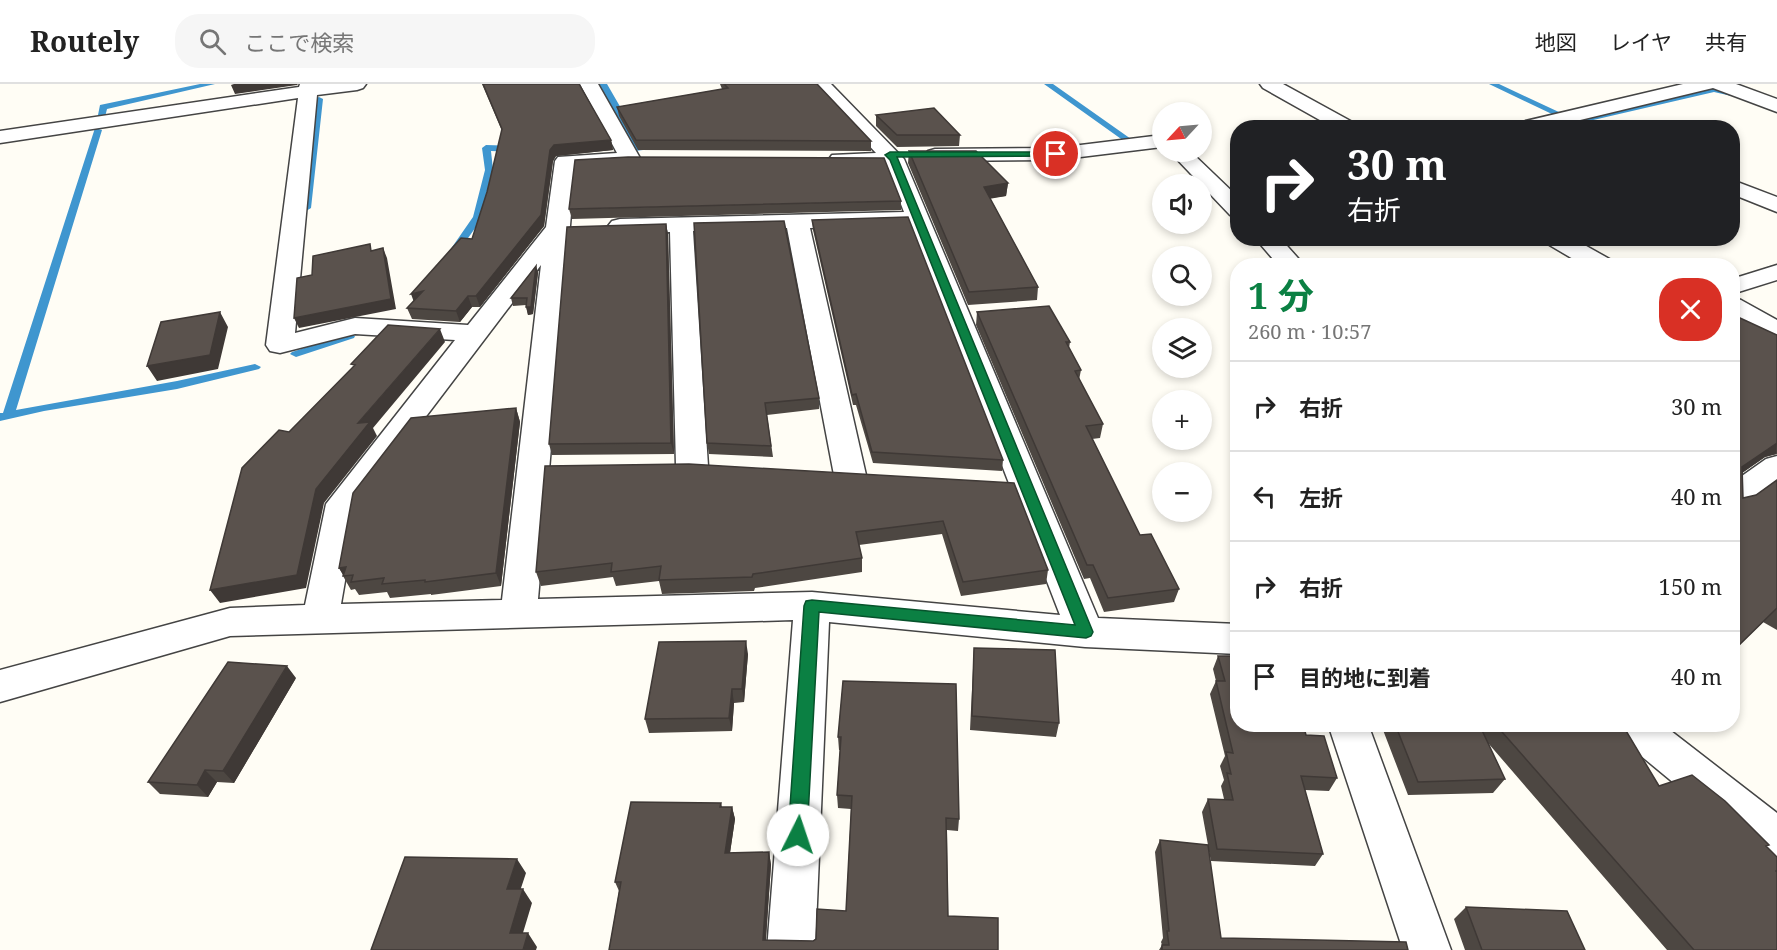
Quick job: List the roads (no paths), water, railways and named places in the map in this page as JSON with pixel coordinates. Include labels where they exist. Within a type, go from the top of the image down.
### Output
[{"type":"street","points":[[0,137],[308,88],[357,84]]},
{"type":"street","points":[[589,84],[630,158]]},
{"type":"street","points":[[821,84],[892,157],[918,218],[969,315],[1026,485],[1086,632]]},
{"type":"street","points":[[1269,84],[1334,120]]},
{"type":"street","points":[[1553,120],[1707,84]]},
{"type":"street","points":[[1719,84],[1777,106]]},
{"type":"street","points":[[308,88],[280,345],[355,326],[474,333]]},
{"type":"street","points":[[1573,115],[1584,120]]},
{"type":"street","points":[[814,159],[1056,154],[1152,142]]},
{"type":"street","points":[[519,612],[533,468],[580,227],[565,161],[653,158]]},
{"type":"street","points":[[1191,162],[1230,196]]},
{"type":"street","points":[[1740,189],[1777,205]]},
{"type":"street","points":[[320,619],[342,504],[474,333],[580,227],[918,218]]},
{"type":"street","points":[[797,221],[861,475],[816,473]]},
{"type":"street","points":[[681,225],[680,466],[725,468]]},
{"type":"street","points":[[1274,246],[1285,258]]},
{"type":"street","points":[[1568,246],[1590,258]]},
{"type":"street","points":[[1740,284],[1777,272]]},
{"type":"street","points":[[1740,310],[1777,331]]},
{"type":"street","points":[[1740,493],[1777,466]]},
{"type":"street","points":[[533,468],[567,468]]},
{"type":"street","points":[[991,483],[1026,485]]},
{"type":"street","points":[[0,686],[230,622],[519,612],[812,606],[1086,632],[1230,639]]},
{"type":"street","points":[[791,950],[812,606]]},
{"type":"street","points":[[1351,732],[1427,950]]},
{"type":"street","points":[[1641,732],[1777,840]]},
{"type":"waterway","points":[[102,115],[103,107],[211,84]]},
{"type":"waterway","points":[[603,84],[640,148],[635,148]]},
{"type":"waterway","points":[[1048,84],[1127,139]]},
{"type":"waterway","points":[[1493,84],[1557,113]]},
{"type":"waterway","points":[[1589,119],[1714,90],[1736,95]]},
{"type":"waterway","points":[[306,208],[319,99]]},
{"type":"waterway","points":[[8,415],[98,130]]},
{"type":"waterway","points":[[453,253],[478,217],[489,170],[486,148],[516,149]]},
{"type":"waterway","points":[[296,354],[350,336]]},
{"type":"waterway","points":[[1,417],[44,407],[177,385],[255,367]]}]
